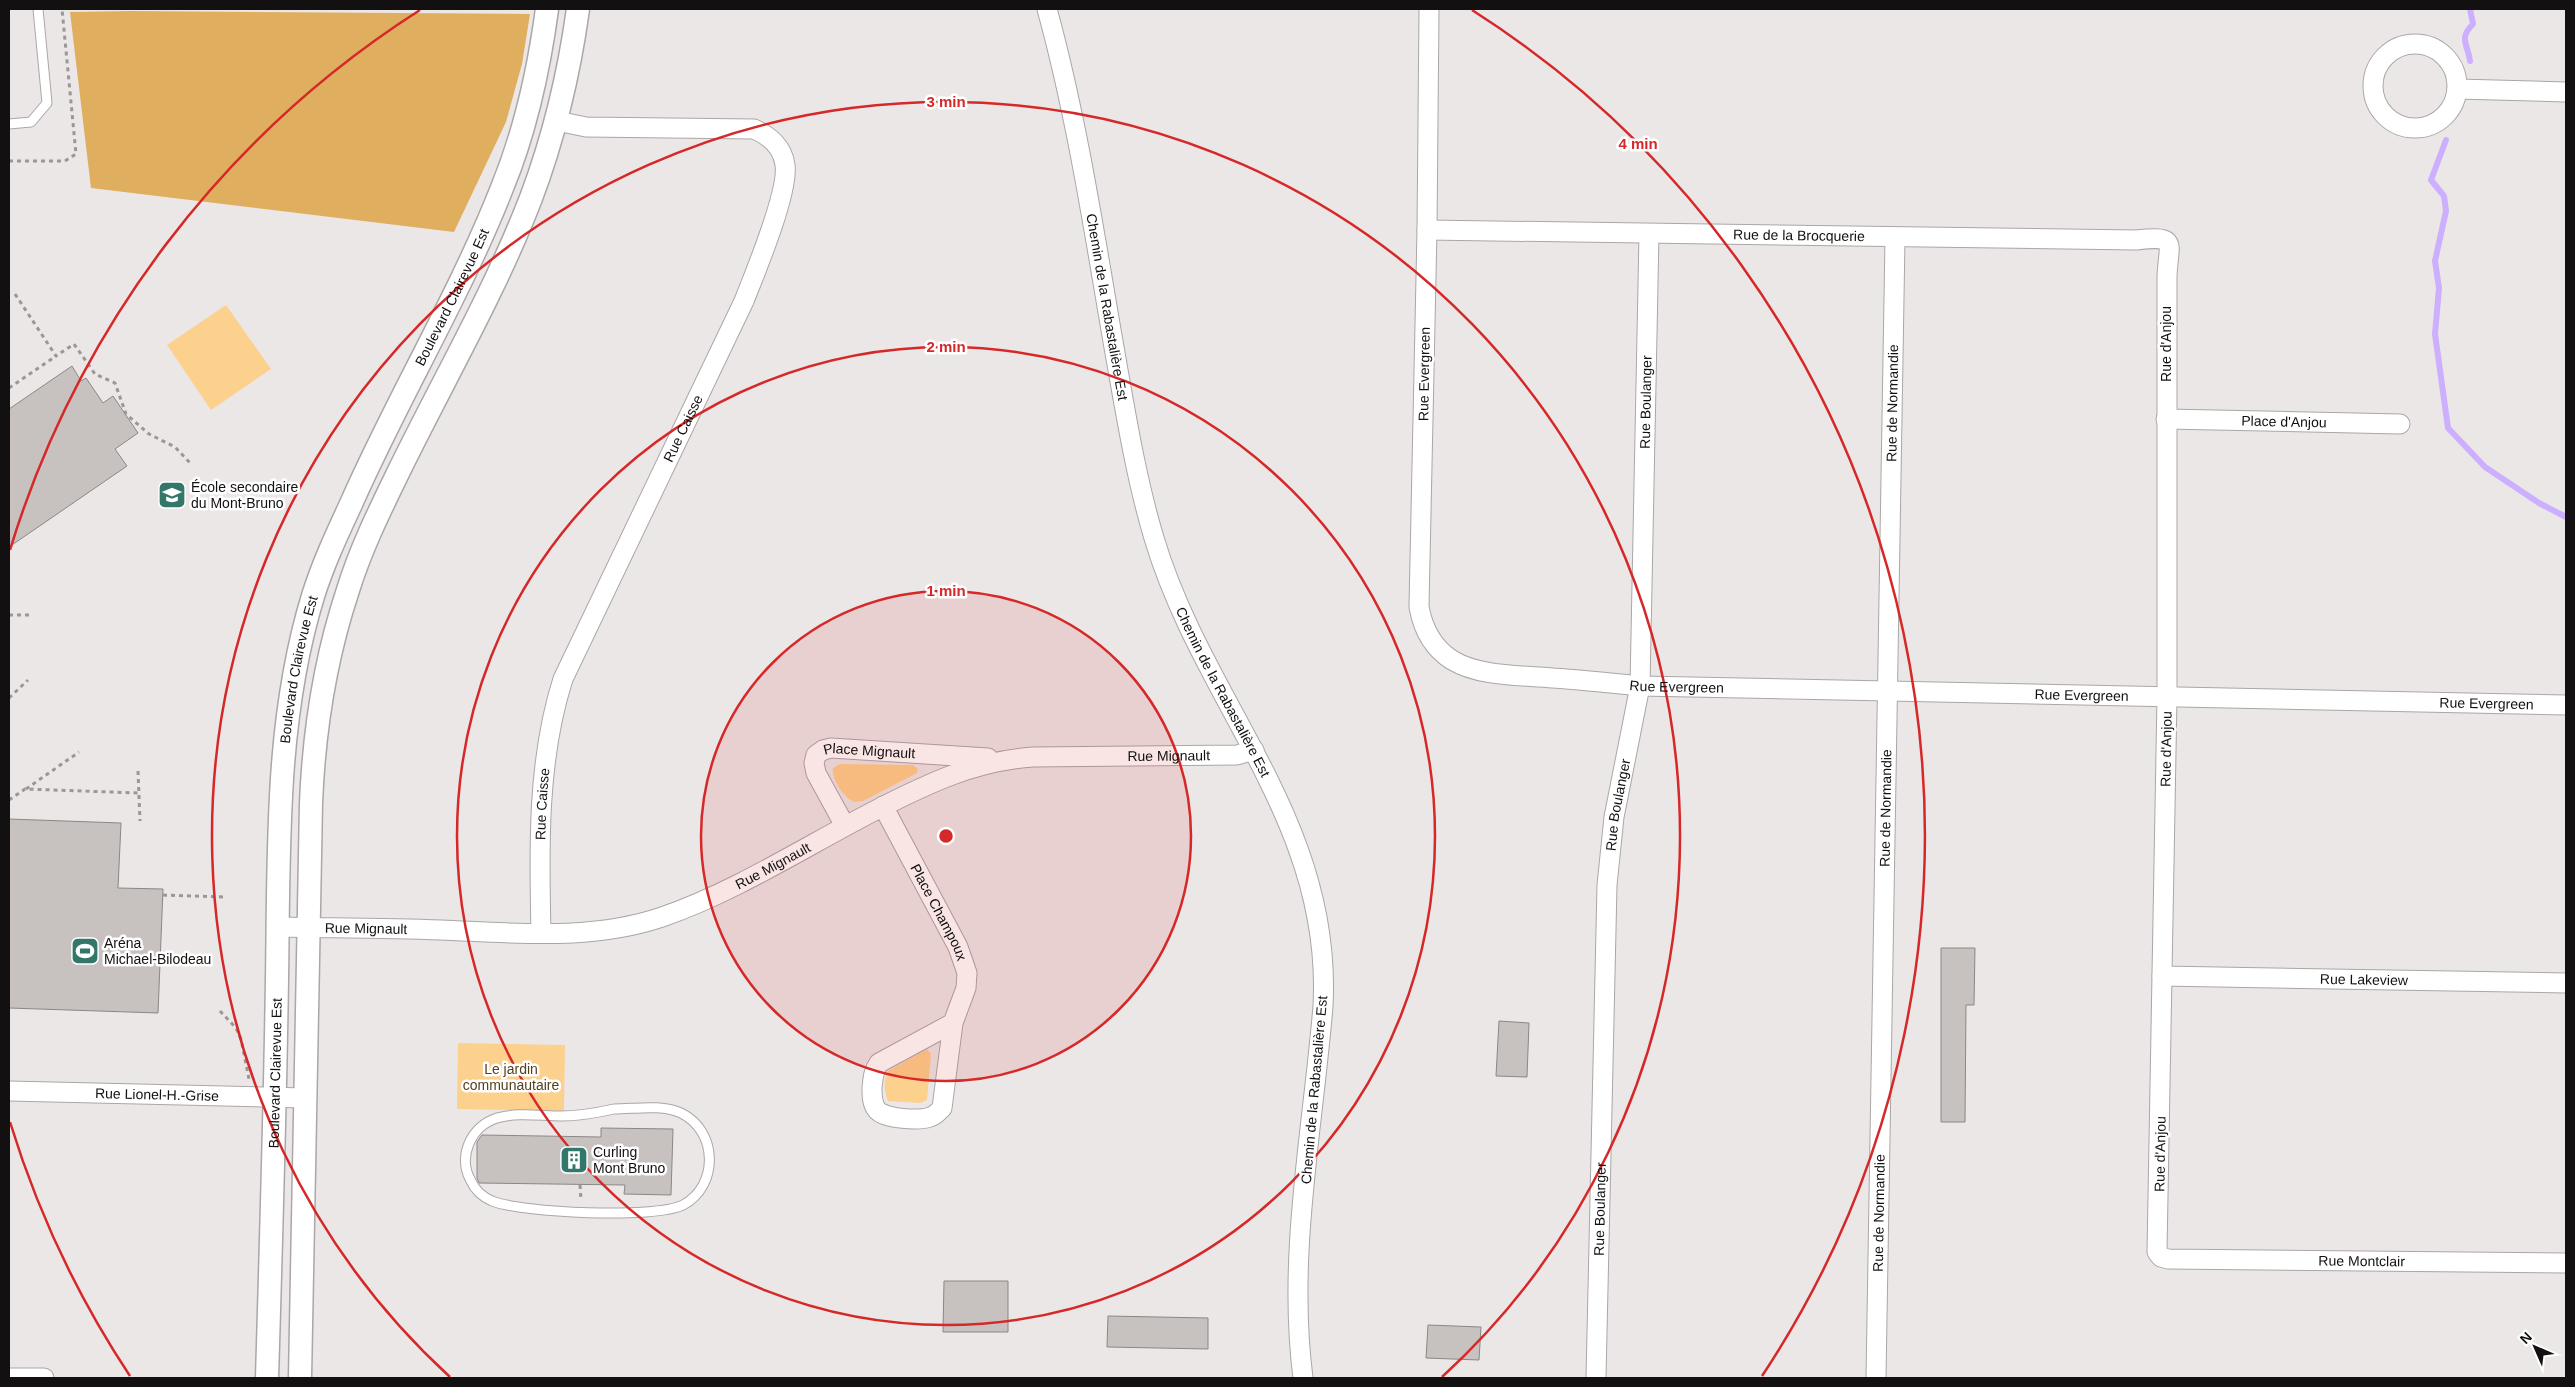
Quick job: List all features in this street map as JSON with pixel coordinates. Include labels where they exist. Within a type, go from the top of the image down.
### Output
[{"type":"street","name":"Boulevard Clairevue Est","points":[[267,1378],[281,789],[284,737],[297,662],[314,594],[360,481],[478,244],[502,190],[524,126],[548,9]]},
{"type":"street","name":"Boulevard Clairevue Est","points":[[300,1378],[311,802],[316,734],[326,667],[348,590],[377,517],[531,199],[557,121],[578,9]]},
{"type":"street","name":"Chemin de la Rabastalière Est","points":[[1047,9],[1074,121],[1124,403],[1153,535],[1172,591],[1188,628],[1254,750],[1279,801],[1301,857],[1318,912],[1323,946],[1323,1006],[1298,1269],[1297,1311],[1303,1378]]},
{"type":"street","name":"Rue Evergreen","points":[[1429,9],[1428,230],[1419,607],[1423,625],[1432,641],[1445,654],[1470,667],[1508,674],[1640,686],[2566,704]]},
{"type":"street","points":[[2414,44],[2428,46],[2441,52],[2450,62],[2456,75],[2457,89],[2454,103],[2436,123],[2422,128],[2409,128],[2395,124],[2384,116],[2375,97],[2374,76],[2380,64],[2389,53],[2401,46],[2414,44]]},
{"type":"street","points":[[2457,89],[2566,92]]},
{"type":"street","name":"Rue Caisse","points":[[541,933],[542,836],[546,757],[552,718],[563,679],[740,309],[768,236],[784,184],[786,171],[783,157],[777,145],[767,136],[754,129],[586,127],[557,121]]},
{"type":"street","name":"Rue de la Brocquerie","points":[[1428,230],[1895,238],[2136,240],[2160,238],[2168,243]]},
{"type":"street","name":"Rue Boulanger","points":[[1596,1378],[1607,885],[1614,818],[1640,686],[1649,234]]},
{"type":"street","name":"Rue de Normandie","points":[[1876,1378],[1895,238]]},
{"type":"street","name":"Rue d'Anjou","points":[[2159,1255],[2156,1246],[2159,1220],[2167,697],[2167,277],[2171,250],[2168,243]]},
{"type":"street","name":"Place d'Anjou","points":[[2166,419],[2400,424]]},
{"type":"street","name":"Place Mignault","points":[[845,826],[814,768],[816,755],[823,750],[831,748],[1002,759]]},
{"type":"street","name":"Rue Mignault","points":[[278,927],[541,933],[608,930],[660,917],[723,891],[883,806],[939,780],[1002,759],[1066,755],[1237,755],[1254,750]]},
{"type":"street","name":"Place Champoux","points":[[883,806],[965,962],[966,988],[953,1023],[948,1052],[944,1104],[932,1117],[891,1117],[879,1112],[872,1101],[872,1092],[873,1073],[879,1063],[953,1023]]},
{"type":"street","name":"Rue Lakeview","points":[[2162,976],[2566,983]]},
{"type":"street","name":"Rue Lionel-H.-Grise","points":[[9,1091],[305,1098]]},
{"type":"street","name":"Rue Montclair","points":[[2159,1255],[2168,1259],[2566,1263]]},
{"type":"street","points":[[9,1378],[44,1378]]},
{"type":"lane","points":[[9,124],[30,122],[47,103],[38,9]]},
{"type":"lane","points":[[614,1109],[667,1109],[682,1114],[700,1129],[708,1143],[710,1167],[701,1189],[690,1200],[676,1208],[648,1213],[581,1213],[500,1204],[480,1194],[468,1176],[465,1162],[467,1148],[478,1129],[489,1121],[503,1116],[564,1116],[614,1109]]},
{"type":"path","points":[[15,294],[56,356]]},
{"type":"path","points":[[9,388],[74,344],[95,374],[115,383],[126,414],[149,434],[175,447],[191,464]]},
{"type":"path","points":[[9,615],[29,615]]},
{"type":"path","points":[[9,698],[28,680]]},
{"type":"path","points":[[9,800],[79,752]]},
{"type":"path","points":[[138,771],[140,821]]},
{"type":"path","points":[[25,789],[139,793]]},
{"type":"path","points":[[163,894],[223,896]]},
{"type":"path","points":[[220,1011],[236,1028],[241,1039],[249,1080]]},
{"type":"green space","points":[[226,305],[271,369],[211,410],[167,345]]},
{"type":"green space","points":[[840,764],[913,765],[918,769],[917,773],[863,801],[854,802],[842,792],[836,783],[833,768]]},
{"type":"green space","name":"Le jardin communautaire","points":[[458,1043],[565,1045],[564,1111],[457,1109]]},
{"type":"green space","points":[[927,1049],[931,1054],[927,1100],[920,1103],[888,1101],[885,1078],[888,1071]]},
{"type":"shaded area","points":[[70,12],[530,14],[522,64],[506,122],[454,232],[91,188]]},
{"type":"building","points":[[72,366],[81,381],[86,378],[103,403],[113,396],[138,433],[115,449],[127,466],[9,547],[9,409]]},
{"type":"building","name":"Aréna Michael-Bilodeau","points":[[9,819],[121,823],[118,888],[163,889],[158,1013],[9,1008]]},
{"type":"building","points":[[1941,948],[1975,948],[1974,1005],[1966,1005],[1965,1122],[1941,1122]]},
{"type":"building","points":[[1499,1021],[1529,1023],[1527,1077],[1496,1076]]},
{"type":"building","name":"Curling Mont Bruno","points":[[601,1128],[673,1129],[671,1195],[624,1194],[625,1185],[479,1183],[477,1178],[477,1142],[482,1135],[601,1137]]},
{"type":"building","points":[[944,1281],[1008,1281],[1008,1332],[943,1332]]},
{"type":"building","points":[[1108,1316],[1208,1318],[1208,1349],[1107,1347]]},
{"type":"building","points":[[1428,1325],[1481,1327],[1479,1360],[1426,1358]]},
{"type":"waterway","points":[[2470,9],[2473,24],[2468,29],[2465,42],[2470,61]]},
{"type":"waterway","points":[[2446,140],[2431,180],[2444,196],[2446,211],[2435,261],[2439,288],[2435,334],[2448,428],[2485,467],[2539,503],[2566,517]]},
{"type":"place","name":"École secondaire du Mont-Bruno","points":[[172,495]]},
{"type":"place","name":"Aréna Michael-Bilodeau","points":[[85,951]]},
{"type":"place","name":"Curling Mont Bruno","points":[[574,1160]]}]
